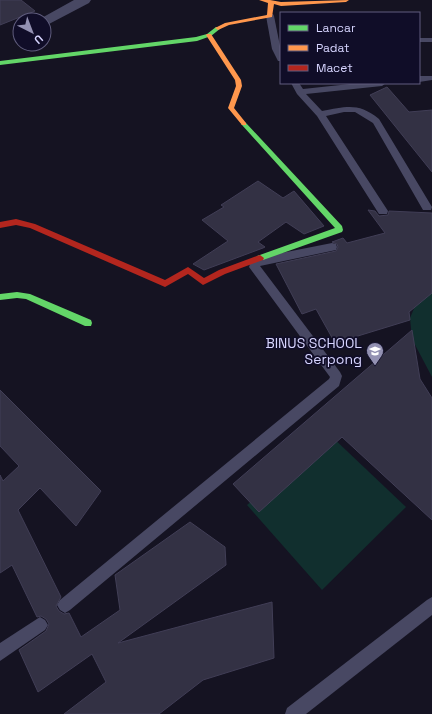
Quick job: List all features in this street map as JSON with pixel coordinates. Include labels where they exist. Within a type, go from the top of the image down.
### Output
[{"type":"street","points":[[52,17],[84,0]]},
{"type":"street","points":[[262,0],[271,3],[346,0]]},
{"type":"street","points":[[0,63],[197,40],[209,35],[220,26],[227,24],[271,19],[271,3]]},
{"type":"street","points":[[0,226],[18,221],[165,284],[188,270],[203,282],[222,272],[339,230],[339,228],[231,108],[239,86],[238,80],[209,35]]},
{"type":"street","points":[[0,297],[17,295],[27,296],[88,323]]},
{"type":"lane","points":[[271,19],[276,45],[280,56]]},
{"type":"lane","points":[[420,40],[432,40]]},
{"type":"lane","points":[[420,79],[432,78]]},
{"type":"lane","points":[[296,84],[300,92],[320,114],[382,211]]},
{"type":"lane","points":[[300,92],[373,84]]},
{"type":"lane","points":[[320,114],[357,108],[367,113],[376,122],[427,208]]},
{"type":"lane","points":[[65,605],[335,382],[336,376],[254,267],[256,262],[332,247]]},
{"type":"lane","points":[[293,714],[432,605]]},
{"type":"lane","points":[[0,653],[40,625]]},
{"type":"green space","points":[[432,289],[432,377],[412,339],[410,318],[418,299]]},
{"type":"green space","points":[[329,434],[406,507],[322,590],[247,505]]},
{"type":"building","points":[[0,0],[21,0],[35,11],[12,12],[12,20],[0,25]]},
{"type":"building","points":[[387,87],[409,112],[432,110],[432,172],[370,95]]},
{"type":"building","points":[[258,181],[283,198],[294,191],[324,226],[304,234],[286,222],[258,242],[265,247],[263,248],[204,270],[193,264],[228,241],[202,220],[224,207],[221,205]]},
{"type":"building","points":[[368,210],[375,211],[379,216],[388,215],[389,211],[432,213],[432,293],[409,312],[410,320],[335,343],[316,309],[302,314],[276,264],[336,251],[338,247],[337,244],[332,242],[343,238],[347,243],[385,233]]},
{"type":"building","points":[[412,330],[420,379],[432,398],[432,520],[342,437],[259,512],[233,484]]},
{"type":"building","points":[[0,390],[101,491],[76,526],[40,488],[18,510],[61,597],[56,606],[59,611],[64,614],[69,613],[81,637],[120,610],[115,575],[190,522],[225,547],[226,565],[118,643],[272,602],[274,658],[203,680],[159,714],[64,714],[106,682],[92,654],[38,692],[19,650],[46,631],[49,624],[46,619],[41,616],[37,617],[12,565],[0,573],[0,475],[3,481],[19,466],[0,446]]},
{"type":"traffic: fast","points":[[0,63],[197,39],[209,35],[218,28]]},
{"type":"traffic: fast","points":[[244,124],[339,228],[339,230],[260,258]]},
{"type":"traffic: fast","points":[[0,297],[17,295],[27,296],[88,323]]},
{"type":"traffic: slow","points":[[262,0],[281,4],[346,0]]},
{"type":"traffic: slow","points":[[218,28],[227,24],[270,16],[271,3]]},
{"type":"traffic: slow","points":[[209,35],[238,80],[239,86],[231,108],[244,124]]},
{"type":"traffic: jam","points":[[0,225],[16,222],[32,226],[165,284],[188,270],[203,282],[222,272],[260,258]]},
{"type":"place","name":"BINUS SCHOOL Serpong","points":[[375,366]]}]
